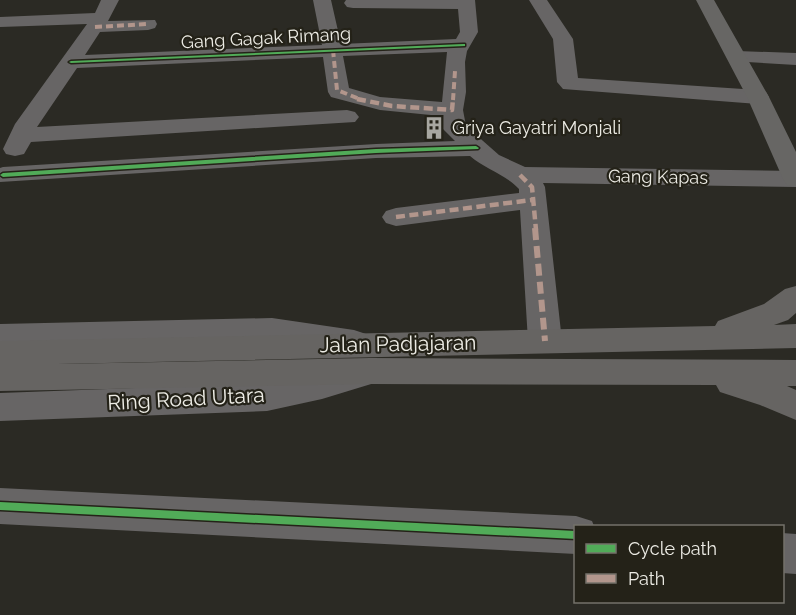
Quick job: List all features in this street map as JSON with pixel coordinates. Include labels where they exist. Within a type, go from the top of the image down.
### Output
[{"type":"highway","points":[[690,338],[740,326],[776,312],[796,296]]},
{"type":"highway","name":"Jalan Padjajaran","points":[[0,378],[370,358],[544,341],[796,336]]},
{"type":"highway","name":"Jalan Padjajaran","points":[[0,353],[370,358],[701,372],[796,373]]},
{"type":"highway","points":[[701,372],[773,395],[796,406]]},
{"type":"main road","points":[[705,0],[758,97],[796,179]]},
{"type":"street","points":[[322,0],[333,50],[337,90],[346,95],[375,102],[452,110]]},
{"type":"street","points":[[538,0],[563,39],[568,82],[571,84],[758,97]]},
{"type":"street","points":[[353,3],[466,2],[469,32],[463,45],[458,49],[455,62],[455,92],[452,110],[454,128],[526,188],[544,341]]},
{"type":"street","points":[[98,16],[71,62],[16,127],[2,177],[376,151],[476,148]]},
{"type":"street","points":[[0,22],[98,16],[148,24]]},
{"type":"street","name":"Gang Gagak Rimang","points":[[71,62],[463,45]]},
{"type":"street","points":[[737,57],[796,58]]},
{"type":"street","points":[[16,127],[347,117]]},
{"type":"street","name":"Gang Kapas","points":[[396,217],[526,188],[796,179]]},
{"type":"street","points":[[0,336],[272,328],[370,358]]},
{"type":"street","name":"Ring Road Utara","points":[[0,407],[267,397],[322,386],[370,358]]},
{"type":"street","points":[[0,506],[574,536]]},
{"type":"marked path","points":[[95,27],[148,24]]},
{"type":"marked path","points":[[333,50],[337,90],[348,96],[376,103],[452,110],[455,71]]},
{"type":"marked path","points":[[520,175],[532,187],[545,341]]},
{"type":"marked path","points":[[396,217],[532,200]]},
{"type":"cycle path","points":[[71,62],[463,45]]},
{"type":"cycle path","points":[[3,175],[376,151],[476,148]]},
{"type":"cycle path","points":[[0,506],[574,535]]},
{"type":"place","name":"Griya Gayatri Monjali","points":[[434,128]]}]
